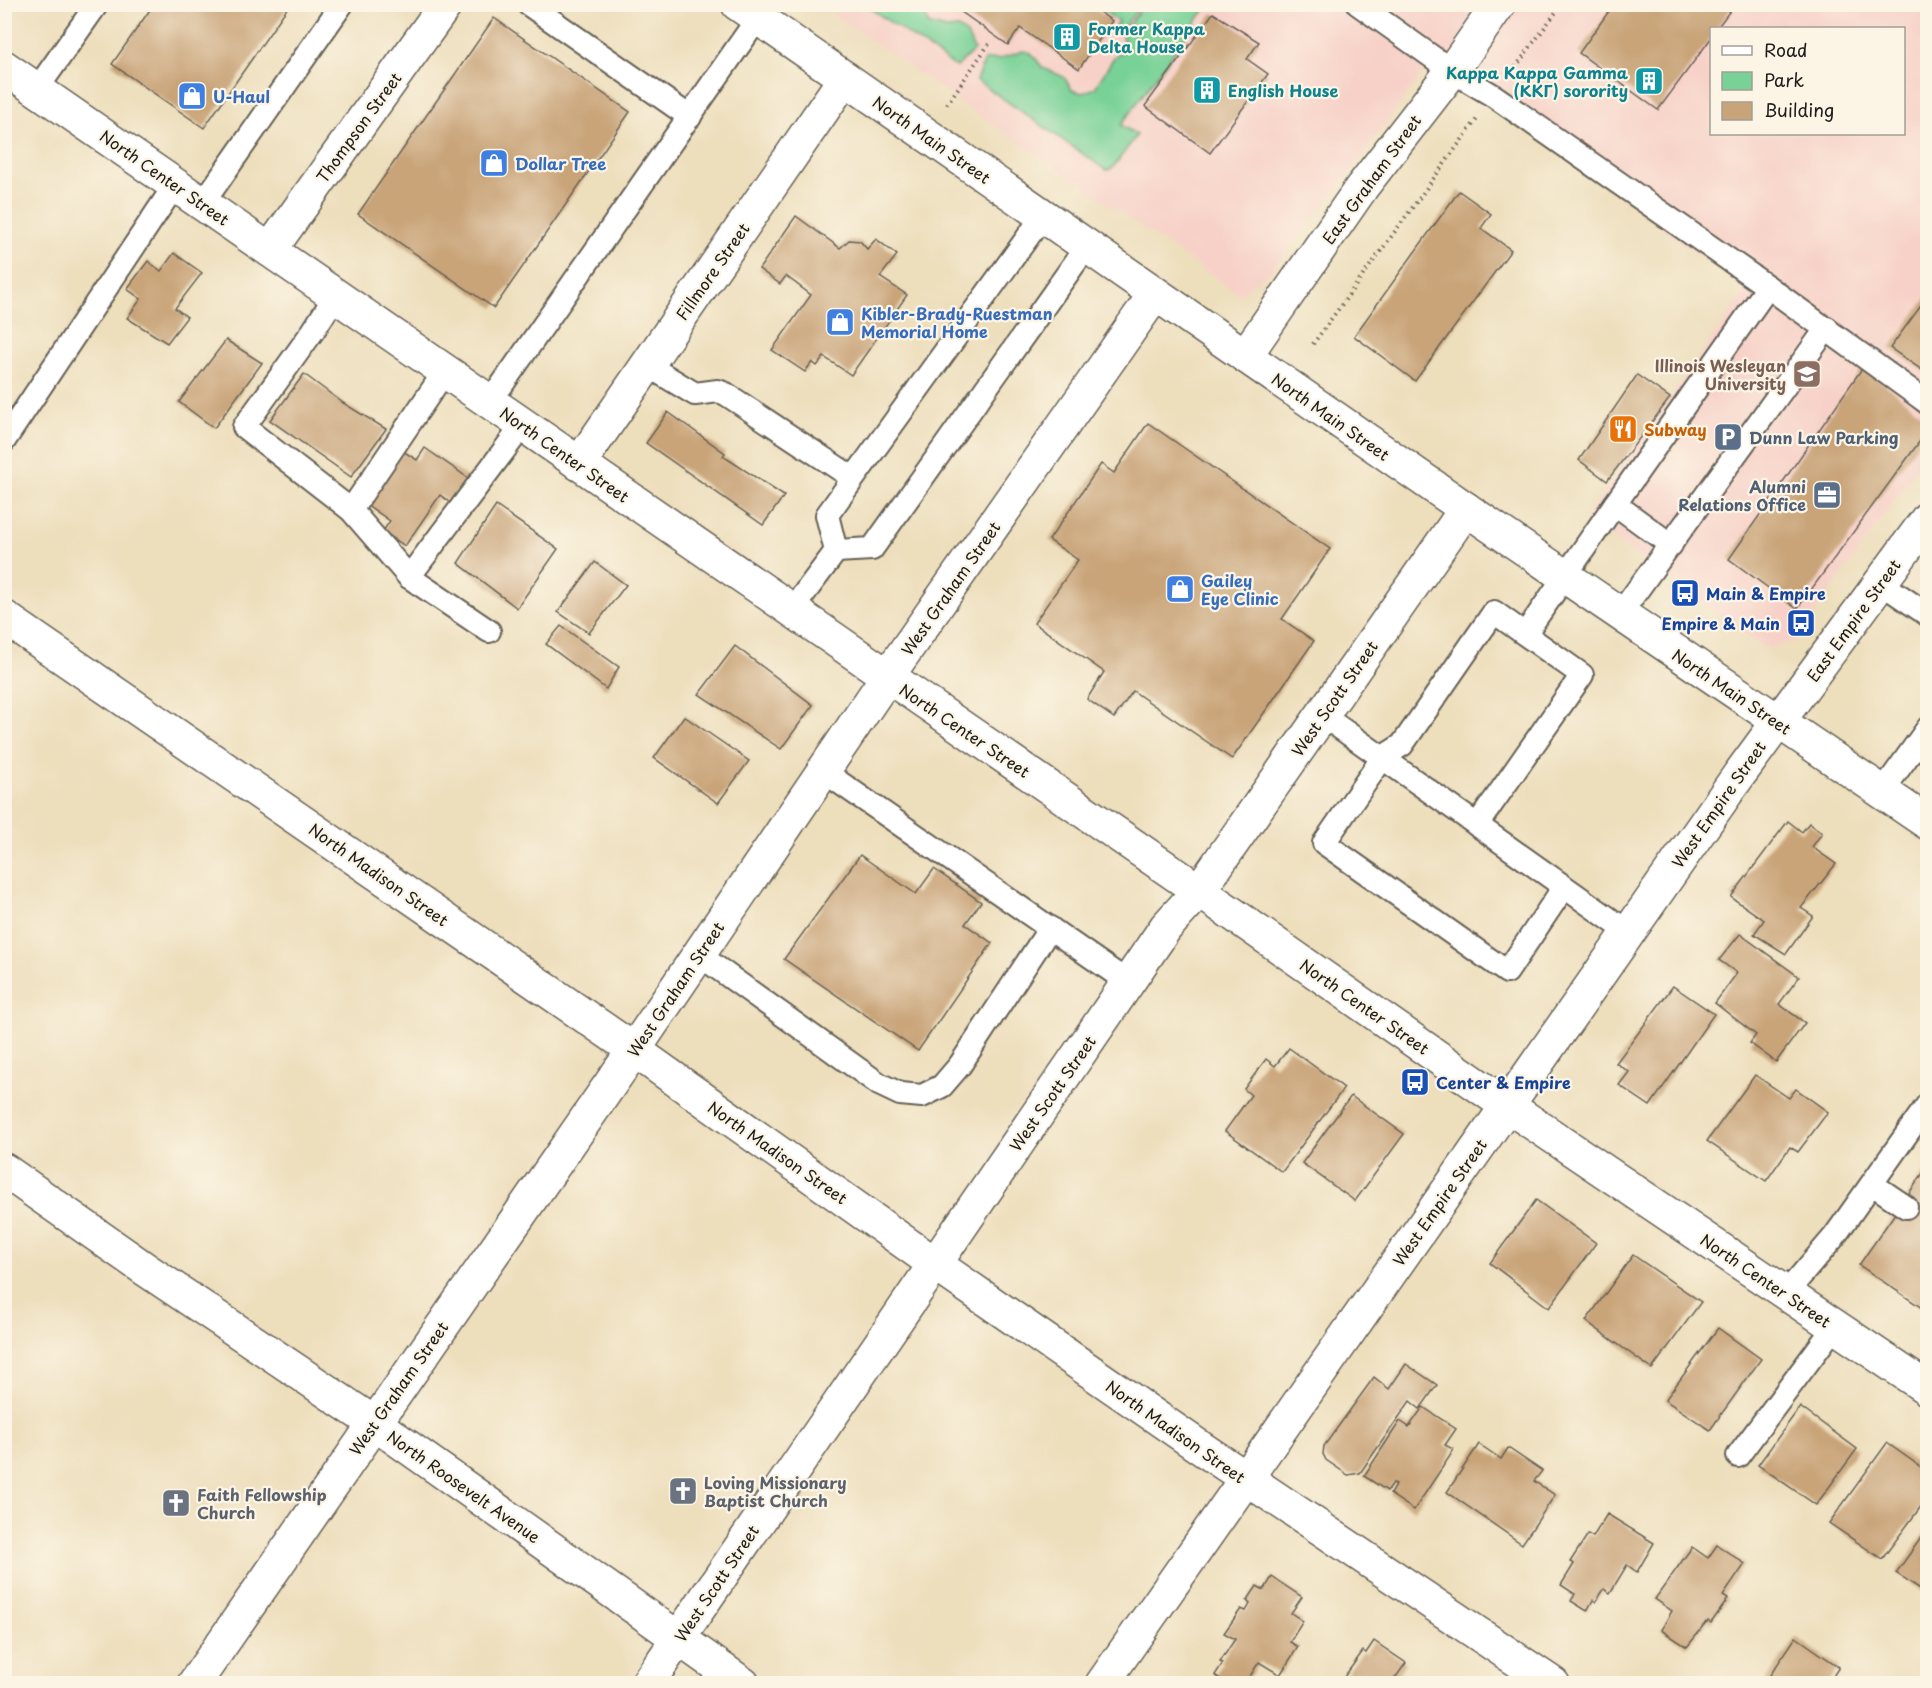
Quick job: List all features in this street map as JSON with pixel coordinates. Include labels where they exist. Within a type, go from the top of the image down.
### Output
[{"type":"street","name":"Thompson Street","points":[[270,250],[446,4]]},
{"type":"street","name":"East Graham Street","points":[[1245,356],[1362,187],[1452,71],[1500,4]]},
{"type":"street","name":"North Main Street","points":[[748,11],[1466,510],[1928,823]]},
{"type":"street","name":"North Center Street","points":[[4,67],[1506,1105],[1928,1389]]},
{"type":"street","name":"Fillmore Street","points":[[579,464],[845,78]]},
{"type":"street","name":"West Graham Street","points":[[194,1683],[634,1050],[887,677],[1155,294]]},
{"type":"street","name":"West Scott Street","points":[[647,1683],[1166,927],[1199,891],[1466,510]]},
{"type":"street","name":"East Empire Street","points":[[1778,722],[1928,518]]},
{"type":"street","name":"North Madison Street","points":[[4,617],[634,1050],[935,1264],[1246,1479],[1553,1683]]},
{"type":"street","name":"West Empire Street","points":[[1102,1683],[1506,1105],[1778,722]]},
{"type":"street","name":"North Roosevelt Avenue","points":[[4,1170],[145,1269],[374,1423],[743,1683]]},
{"type":"lane","points":[[37,89],[97,4]]},
{"type":"lane","points":[[203,203],[342,4]]},
{"type":"lane","points":[[528,4],[690,117]]},
{"type":"lane","points":[[1358,4],[1827,328],[1928,403]]},
{"type":"lane","points":[[490,402],[690,117],[748,11]]},
{"type":"lane","points":[[4,441],[175,184]]},
{"type":"lane","points":[[836,551],[827,515],[1043,216]]},
{"type":"lane","points":[[791,611],[836,551],[872,549],[1087,246]]},
{"type":"lane","points":[[1525,634],[1768,287]]},
{"type":"lane","points":[[336,296],[314,331],[244,427],[351,510],[409,577],[489,631]]},
{"type":"lane","points":[[1620,614],[1827,328]]},
{"type":"lane","points":[[647,365],[695,394],[718,391],[726,394],[853,478]]},
{"type":"lane","points":[[351,510],[445,371]]},
{"type":"lane","points":[[409,577],[523,425]]},
{"type":"lane","points":[[1615,504],[1671,545]]},
{"type":"lane","points":[[1881,583],[1928,615]]},
{"type":"lane","points":[[1477,825],[1582,675],[1494,612],[1402,745],[1383,757],[1323,843],[1508,972],[1564,887]]},
{"type":"lane","points":[[1322,715],[1628,932]]},
{"type":"lane","points":[[1882,792],[1928,729]]},
{"type":"lane","points":[[823,771],[1129,982]]},
{"type":"lane","points":[[698,954],[879,1084],[900,1094],[922,1096],[942,1086],[960,1065],[1050,928]]},
{"type":"lane","points":[[1786,1293],[1834,1237],[1928,1104]]},
{"type":"lane","points":[[1872,1184],[1906,1207]]},
{"type":"lane","points":[[1738,1456],[1834,1326]]},
{"type":"path","points":[[1313,344],[1562,4]]},
{"type":"path","points":[[926,134],[991,41]]},
{"type":"shaded area","name":"Illinois Wesleyan University","points":[[820,5],[1927,5],[1927,455],[1794,642],[1765,648],[1585,519],[1746,290],[1433,59],[1345,179],[1269,273],[1239,294]]},
{"type":"green space","points":[[865,5],[942,5],[932,8],[926,16],[928,24],[946,29],[958,28],[967,34],[974,50],[956,67]]},
{"type":"green space","points":[[1094,5],[1140,5],[1119,34],[1113,29],[1118,21]]},
{"type":"green space","points":[[1143,5],[1208,5],[1121,125],[1137,135],[1109,170],[976,80],[985,60],[999,59],[1023,51],[1031,53],[1043,68],[1064,77],[1072,90],[1083,93],[1095,88],[1114,57],[1125,50],[1122,35]]},
{"type":"building","name":"U-Haul","points":[[154,4],[290,4],[204,128],[112,64]]},
{"type":"building","name":"Former Kappa Delta House","points":[[950,4],[1088,4],[1112,21],[1079,69],[1020,28],[1008,45]]},
{"type":"building","name":"Kappa Kappa Gamma (ΚΚΓ) sorority","points":[[1614,4],[1735,4],[1718,27],[1710,27],[1710,40],[1658,110],[1579,53]]},
{"type":"building","name":"English House","points":[[1213,13],[1259,42],[1247,59],[1268,74],[1210,153],[1145,106]]},
{"type":"building","name":"Dollar Tree","points":[[494,18],[630,112],[494,308],[358,214]]},
{"type":"building","points":[[1459,191],[1491,214],[1481,228],[1511,250],[1415,381],[1354,336]]},
{"type":"building","name":"Kibler-Brady-Ruestman Memorial Home","points":[[796,216],[840,248],[849,240],[860,241],[867,249],[876,239],[897,255],[880,277],[907,295],[851,375],[824,357],[817,366],[812,362],[805,372],[772,350],[811,295],[786,276],[780,284],[759,269]]},
{"type":"building","points":[[174,253],[202,273],[175,308],[187,317],[167,343],[127,318],[141,299],[127,289],[148,261],[161,271]]},
{"type":"building","points":[[1928,296],[1928,374],[1890,348]]},
{"type":"building","points":[[226,340],[262,363],[214,428],[179,402]]},
{"type":"building","name":"Alumni Relations Office","points":[[1863,367],[1928,419],[1928,430],[1797,609],[1729,559]]},
{"type":"building","points":[[304,374],[343,403],[386,429],[351,477],[270,420]]},
{"type":"building","name":"Subway","points":[[1637,375],[1670,398],[1607,481],[1579,460]]},
{"type":"building","points":[[668,412],[725,453],[723,456],[784,496],[763,525],[646,443]]},
{"type":"building","name":"Gailey Eye Clinic","points":[[1148,423],[1330,549],[1282,619],[1314,641],[1232,759],[1133,691],[1114,718],[1087,699],[1104,672],[1034,623],[1078,560],[1049,540],[1101,464],[1114,473]]},
{"type":"building","points":[[425,448],[471,480],[454,505],[440,495],[405,546],[383,531],[390,521],[366,504],[403,451],[417,460]]},
{"type":"building","points":[[496,506],[558,549],[517,608],[458,563]]},
{"type":"building","points":[[595,562],[626,585],[589,633],[558,612]]},
{"type":"building","points":[[561,626],[619,667],[606,689],[546,644]]},
{"type":"building","points":[[735,646],[813,705],[781,749],[699,694]]},
{"type":"building","points":[[684,716],[749,761],[718,803],[654,758]]},
{"type":"building","points":[[1788,821],[1802,832],[1809,823],[1822,833],[1812,847],[1836,864],[1801,908],[1813,916],[1786,954],[1754,934],[1764,920],[1731,897]]},
{"type":"building","points":[[860,855],[916,894],[934,869],[981,902],[965,924],[992,943],[918,1051],[784,959]]},
{"type":"building","points":[[1740,934],[1799,977],[1779,1004],[1805,1023],[1776,1062],[1750,1043],[1756,1035],[1715,1003],[1737,973],[1719,960]]},
{"type":"building","points":[[1673,986],[1714,1014],[1650,1106],[1619,1085],[1629,1072],[1616,1063]]},
{"type":"building","points":[[1289,1048],[1344,1088],[1282,1172],[1225,1131],[1251,1095],[1244,1089],[1266,1059],[1275,1066]]},
{"type":"building","points":[[1755,1075],[1789,1098],[1796,1089],[1828,1112],[1798,1152],[1790,1147],[1766,1181],[1707,1141]]},
{"type":"building","points":[[1351,1096],[1404,1134],[1355,1201],[1302,1163]]},
{"type":"building","points":[[1928,1166],[1928,1312],[1859,1265]]},
{"type":"building","points":[[1536,1200],[1596,1243],[1549,1308],[1490,1263]]},
{"type":"building","points":[[1633,1255],[1701,1302],[1652,1369],[1586,1321]]},
{"type":"building","points":[[1718,1328],[1761,1359],[1710,1430],[1665,1400]]},
{"type":"building","points":[[1406,1364],[1437,1385],[1420,1409],[1410,1401],[1360,1473],[1348,1475],[1326,1460],[1323,1454],[1324,1446],[1374,1377],[1389,1389]]},
{"type":"building","points":[[1423,1407],[1456,1429],[1445,1445],[1453,1449],[1450,1456],[1414,1510],[1390,1494],[1396,1484],[1393,1483],[1387,1491],[1364,1476],[1400,1421],[1409,1427]]},
{"type":"building","points":[[1800,1407],[1857,1449],[1816,1505],[1758,1465]]},
{"type":"building","points":[[1887,1443],[1928,1472],[1928,1497],[1882,1559],[1829,1523]]},
{"type":"building","points":[[1479,1444],[1501,1459],[1508,1448],[1542,1471],[1534,1481],[1555,1495],[1522,1544],[1447,1492]]},
{"type":"building","points":[[1607,1514],[1654,1543],[1637,1572],[1627,1565],[1610,1593],[1604,1589],[1596,1602],[1593,1600],[1587,1611],[1571,1601],[1575,1594],[1561,1585],[1574,1564],[1570,1562],[1588,1534],[1593,1537]]},
{"type":"building","points":[[1928,1528],[1928,1594],[1896,1573]]},
{"type":"building","points":[[1717,1545],[1745,1564],[1723,1596],[1728,1599],[1711,1623],[1708,1621],[1687,1647],[1661,1630],[1672,1611],[1655,1599],[1692,1547],[1708,1558]]},
{"type":"building","points":[[1272,1577],[1302,1597],[1291,1613],[1303,1621],[1290,1642],[1298,1647],[1280,1675],[1259,1662],[1245,1684],[1227,1684],[1215,1675],[1223,1663],[1220,1662],[1235,1639],[1224,1633],[1241,1609],[1246,1611],[1250,1604],[1247,1601],[1257,1586],[1264,1590]]},
{"type":"building","points":[[1796,1637],[1839,1667],[1828,1684],[1764,1684]]},
{"type":"building","points":[[1374,1641],[1406,1663],[1391,1684],[1339,1684],[1363,1651],[1366,1653]]},
{"type":"place","name":"Former Kappa Delta House","points":[[1067,37]]},
{"type":"place","name":"Kappa Kappa Gamma (ΚΚΓ) sorority","points":[[1649,81]]},
{"type":"place","name":"English House","points":[[1207,90]]},
{"type":"place","name":"U-Haul","points":[[192,96]]},
{"type":"place","name":"Dollar Tree","points":[[494,163]]},
{"type":"place","name":"Kibler-Brady-Ruestman Memorial Home","points":[[840,322]]},
{"type":"place","name":"Illinois Wesleyan University","points":[[1807,374]]},
{"type":"place","name":"Subway","points":[[1623,429]]},
{"type":"place","name":"Dunn Law Parking","points":[[1728,437]]},
{"type":"place","name":"Alumni Relations Office","points":[[1827,495]]},
{"type":"place","name":"Gailey Eye Clinic","points":[[1180,589]]},
{"type":"place","name":"Main & Empire","points":[[1685,593]]},
{"type":"place","name":"Empire & Main","points":[[1801,623]]},
{"type":"place","name":"Center & Empire","points":[[1415,1082]]},
{"type":"place","name":"Loving Missionary Baptist Church","points":[[683,1491]]},
{"type":"place","name":"Faith Fellowship Church","points":[[176,1503]]}]
